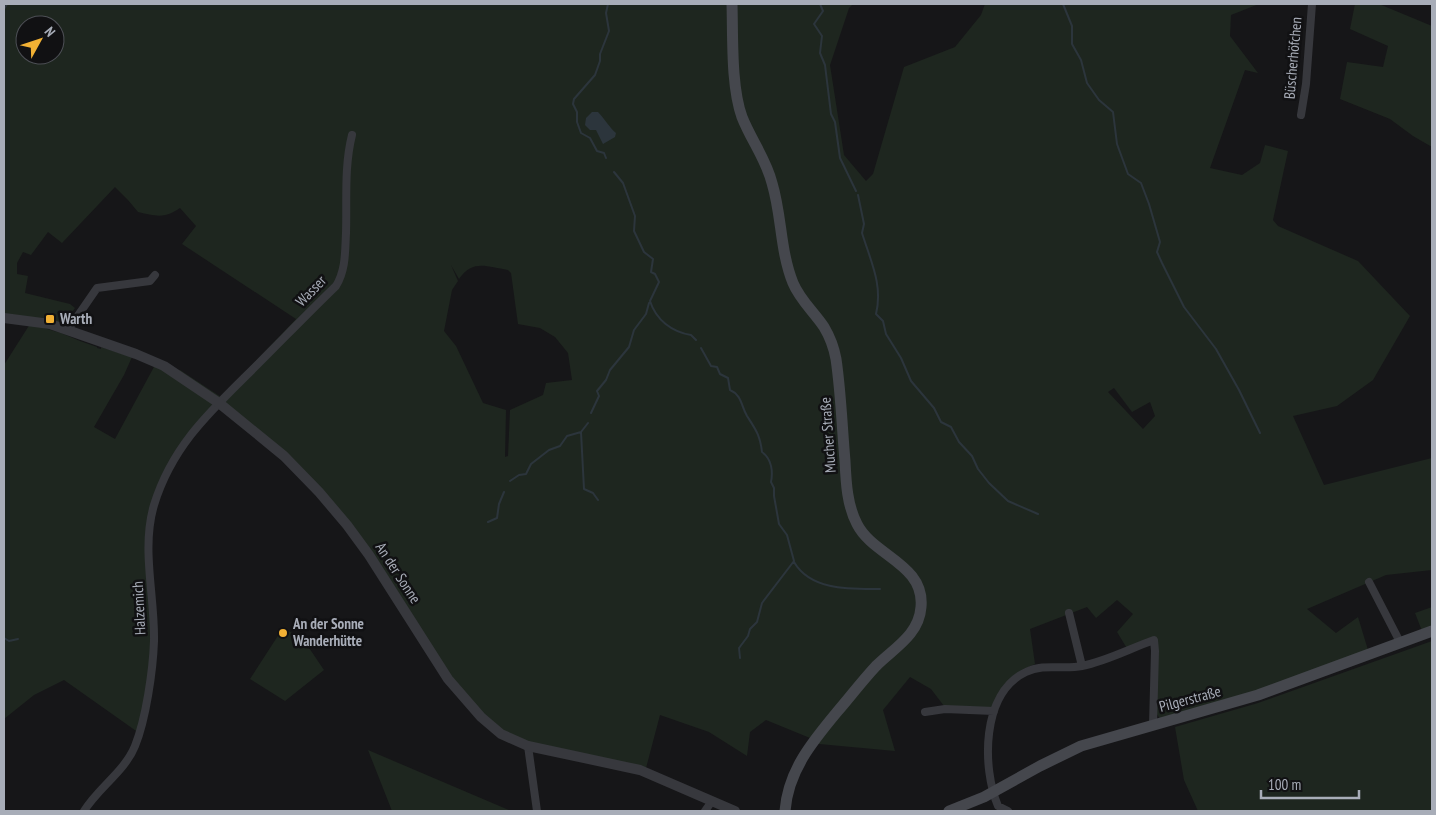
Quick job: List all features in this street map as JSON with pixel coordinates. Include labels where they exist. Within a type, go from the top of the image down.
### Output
[{"type":"main road","name":"Mucher Straße","points":[[732,4],[736,90],[741,115],[770,173],[782,246],[794,286],[824,327],[836,359],[847,488],[852,512],[864,537],[908,570],[917,584],[921,598],[920,614],[912,632],[864,680],[807,750],[790,783],[785,811]]},
{"type":"main road","name":"Pilgerstraße","points":[[993,793],[1074,749],[1258,695],[1432,631]]},
{"type":"main road","points":[[949,811],[993,793]]},
{"type":"street","name":"Büscherhöfchen","points":[[1301,115],[1306,84],[1312,4]]},
{"type":"street","name":"Wasser","points":[[219,404],[341,279],[345,258],[348,150],[352,135]]},
{"type":"street","points":[[68,330],[97,288],[150,281],[155,275]]},
{"type":"street","name":"An der Sonne","points":[[4,318],[50,324],[136,354],[164,366],[219,404],[284,456],[335,509],[369,555],[432,656],[461,695],[481,717],[501,734],[528,746],[640,770],[734,811]]},
{"type":"street","name":"Halzemich","points":[[84,811],[130,758],[136,745],[147,701],[154,642],[148,540],[151,518],[158,494],[165,475],[178,451],[210,411],[219,404]]},
{"type":"street","points":[[1370,582],[1400,642]]},
{"type":"street","points":[[1069,613],[1082,666]]},
{"type":"street","points":[[1008,811],[997,809],[988,771],[987,748],[994,711],[1005,691],[1023,673],[1039,667],[1082,666],[1154,640],[1153,725]]},
{"type":"street","points":[[925,712],[945,709],[994,711]]},
{"type":"street","points":[[528,746],[537,811]]},
{"type":"street","points":[[705,811],[712,801]]},
{"type":"shaded area","points":[[4,4],[853,4],[849,8],[830,65],[844,155],[866,181],[873,174],[904,67],[955,47],[981,15],[985,4],[1259,4],[1231,15],[1230,36],[1258,73],[1245,70],[1210,168],[1242,175],[1260,163],[1265,145],[1288,151],[1273,220],[1278,226],[1358,261],[1410,316],[1373,380],[1337,406],[1293,416],[1324,485],[1432,458],[1432,570],[1386,575],[1307,609],[1336,633],[1358,617],[1368,650],[1287,682],[1161,720],[1156,713],[1154,640],[1128,650],[1117,632],[1133,614],[1117,600],[1096,618],[1087,607],[1030,629],[1035,664],[1021,672],[1004,688],[991,708],[944,706],[931,689],[910,677],[883,710],[895,751],[819,744],[810,738],[766,720],[750,732],[747,756],[709,732],[660,715],[645,772],[508,739],[461,695],[389,586],[303,474],[219,404],[173,459],[151,518],[154,642],[139,733],[64,680],[34,695],[4,719],[4,365],[30,324],[61,333],[97,348],[101,349],[101,347],[132,357],[124,375],[94,427],[115,439],[155,365],[175,377],[180,370],[221,397],[296,319],[182,244],[196,226],[180,208],[160,216],[138,212],[115,187],[62,243],[48,232],[31,255],[23,252],[17,263],[17,274],[28,276],[25,293],[70,304],[75,308],[65,322],[75,325],[68,330],[4,318]],"holes":[[[451,265],[459,279],[464,273],[475,267],[487,266],[508,270],[511,273],[518,324],[540,328],[555,337],[568,353],[572,380],[546,383],[543,395],[510,410],[508,456],[505,457],[506,410],[483,403],[456,346],[444,331],[452,290],[458,281]],[[1114,388],[1132,412],[1150,402],[1155,416],[1143,429],[1108,392]]]},
{"type":"shaded area","points":[[1355,4],[1379,4],[1432,26],[1432,147],[1390,119],[1340,99],[1347,62],[1383,67],[1388,46],[1350,29]]},
{"type":"shaded area","points":[[592,112],[598,112],[616,133],[615,137],[603,144],[596,130],[590,130],[585,125],[586,118]]},
{"type":"shaded area","points":[[1432,607],[1432,627],[1422,631],[1415,613]]},
{"type":"shaded area","points":[[283,628],[303,639],[324,670],[285,701],[250,679]]},
{"type":"shaded area","points":[[1432,641],[1432,811],[1198,811],[1184,780],[1175,727],[1258,703]]},
{"type":"shaded area","points":[[368,750],[511,811],[392,811]]},
{"type":"waterway","points":[[4,9],[7,4]]},
{"type":"waterway","points":[[606,158],[604,153],[597,151],[590,138],[581,133],[577,122],[577,112],[573,104],[574,99],[595,75],[600,61],[600,54],[609,31],[606,13],[608,4]]},
{"type":"waterway","points":[[820,4],[823,11],[814,24],[822,36],[820,53],[825,65],[831,114],[835,122],[840,158],[856,191]]},
{"type":"waterway","points":[[1063,4],[1072,26],[1072,44],[1081,60],[1087,83],[1099,100],[1113,112],[1117,144],[1128,174],[1141,183],[1160,242],[1157,252],[1162,263],[1184,307],[1216,349],[1260,433]]},
{"type":"waterway","points":[[614,172],[623,183],[635,216],[634,231],[644,252],[653,259],[651,272],[655,274],[659,282],[650,301],[653,308],[656,314],[671,328],[691,335],[696,340]]},
{"type":"waterway","points":[[858,195],[864,224],[862,233],[877,283],[878,303],[876,314],[883,321],[886,334],[901,358],[911,381],[934,408],[941,422],[951,427],[959,442],[972,456],[978,469],[989,483],[1008,501],[1038,514]]},
{"type":"waterway","points":[[591,413],[599,396],[597,391],[606,380],[610,370],[629,347],[634,330],[646,314],[649,303]]},
{"type":"waterway","points":[[701,348],[711,366],[717,367],[720,374],[728,378],[730,390],[739,398],[757,433],[762,452],[768,458],[771,466],[771,482],[774,488],[779,524],[787,535],[794,561],[762,603],[757,622],[750,629],[748,636],[739,648],[740,658]]},
{"type":"waterway","points":[[588,423],[581,432],[584,489],[593,493],[598,500]]},
{"type":"waterway","points":[[510,481],[519,475],[526,474],[531,464],[549,450],[560,446],[567,436],[581,432]]},
{"type":"waterway","points":[[488,522],[497,518],[499,504],[504,492]]},
{"type":"waterway","points":[[794,562],[801,571],[821,583],[845,588],[880,589]]},
{"type":"waterway","points":[[4,638],[9,641],[18,639]]},
{"type":"place","name":"Warth","points":[[50,319]]},
{"type":"place","name":"An der Sonne Wanderhütte","points":[[283,633]]}]
